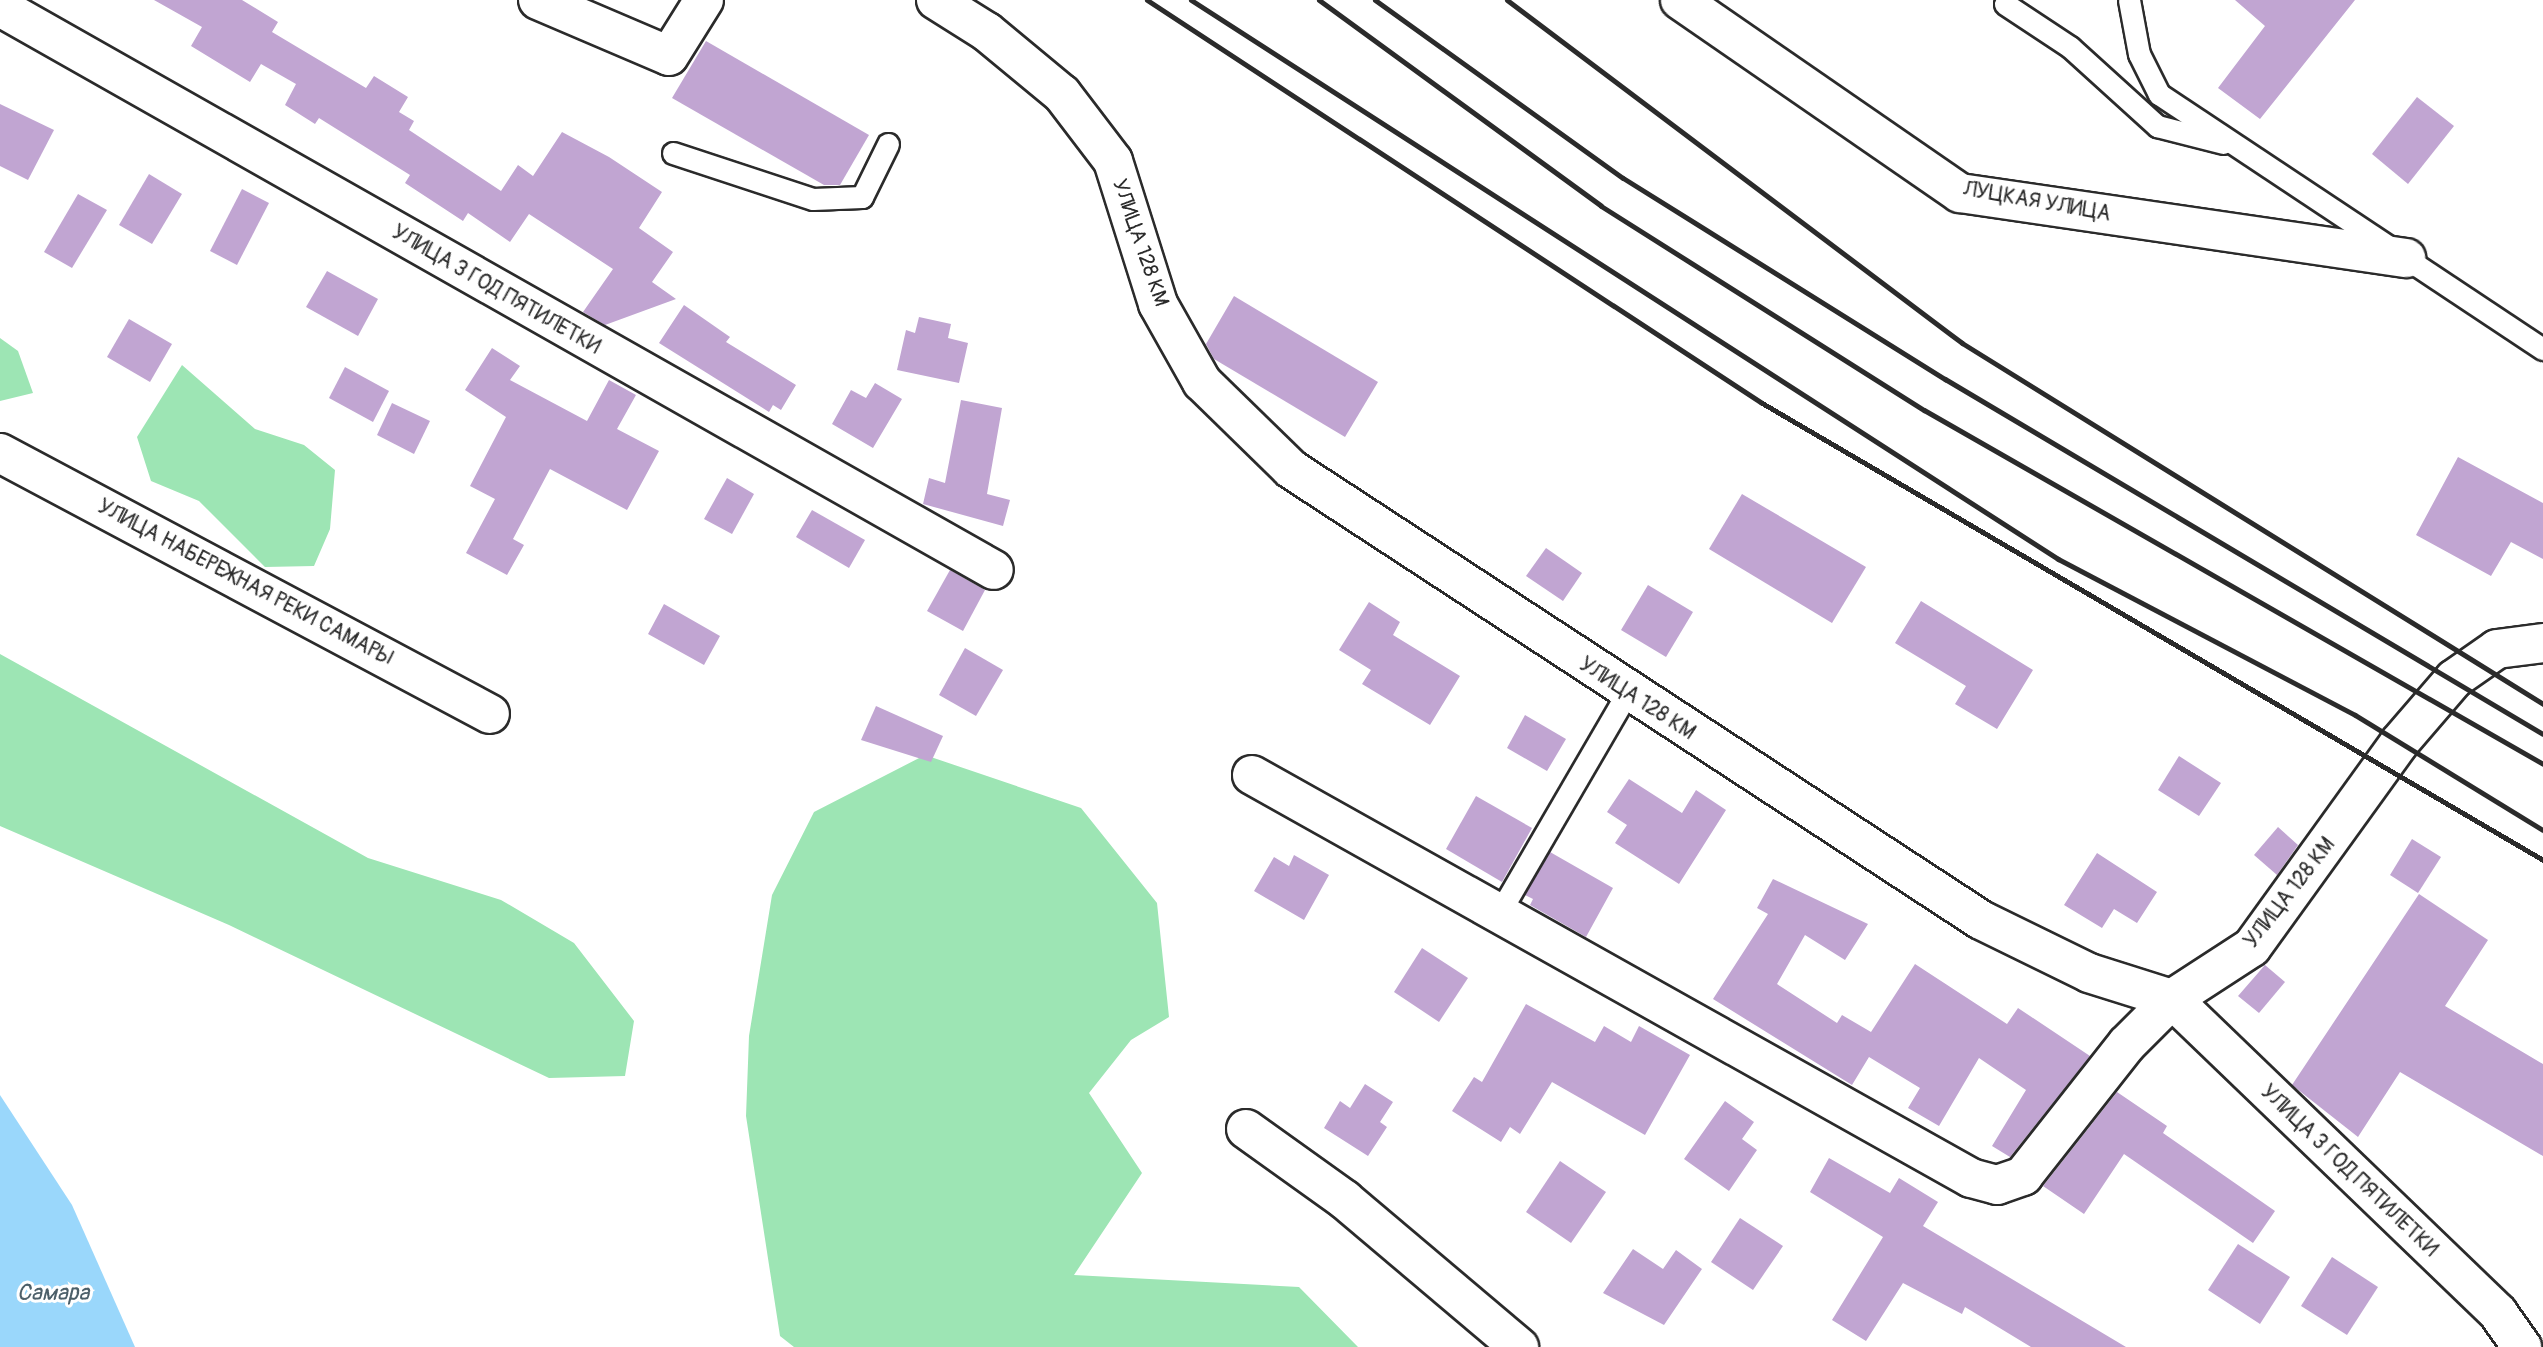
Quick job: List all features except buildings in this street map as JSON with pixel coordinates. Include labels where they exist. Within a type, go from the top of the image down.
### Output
[{"type":"street","points":[[538,0],[669,56],[704,0]]},
{"type":"street","name":"УЛИЦА 128 КМ","points":[[936,0],[987,32],[1062,94],[1113,161],[1158,304],[1202,382],[1291,469],[1627,693],[1980,920],[2089,973],[2172,999],[2252,947],[2437,699],[2497,649],[2543,643]]},
{"type":"street","name":"ЛУЦКАЯ УЛИЦА","points":[[1680,0],[1960,193],[2406,258]]},
{"type":"street","name":"УЛИЦА 3 ГОД ПЯТИЛЕТКИ","points":[[0,7],[994,570]]},
{"type":"street","name":"УЛИЦА НАБЕРЕЖНАЯ РЕКИ САМАРЫ","points":[[0,453],[490,714]]},
{"type":"street","points":[[1252,775],[1971,1178],[1997,1185],[2023,1177],[2127,1044],[2172,999]]},
{"type":"street","name":"УЛИЦА 3 ГОД ПЯТИЛЕТКИ","points":[[2172,999],[2498,1313],[2522,1347]]},
{"type":"street","points":[[1246,1129],[1345,1200],[1519,1347]]},
{"type":"lane","points":[[2129,0],[2139,54],[2159,94],[2543,349]]},
{"type":"lane","points":[[2005,4],[2070,47],[2157,127],[2238,146]]},
{"type":"lane","points":[[673,153],[813,198],[862,197],[888,144]]},
{"type":"lane","points":[[1498,915],[1627,693]]},
{"type":"green space","points":[[0,338],[18,351],[33,393],[0,401]]},
{"type":"green space","points":[[182,365],[255,429],[304,445],[335,470],[330,529],[314,566],[265,567],[199,501],[151,481],[137,437]]},
{"type":"green space","points":[[0,654],[368,858],[501,900],[574,943],[634,1021],[625,1076],[549,1078],[229,925],[0,826]]},
{"type":"green space","points":[[925,755],[1081,808],[1157,903],[1169,1017],[1131,1040],[1089,1093],[1142,1173],[1074,1275],[1299,1287],[1358,1347],[794,1347],[780,1336],[746,1116],[749,1036],[772,895],[814,812]]},
{"type":"water","name":"Самара","points":[[0,1095],[72,1205],[135,1347],[0,1347]]},
{"type":"railway","points":[[1147,0],[1762,403],[2543,860]]},
{"type":"railway","points":[[1191,0],[2058,559],[2355,715],[2543,830]]},
{"type":"railway","points":[[1319,0],[1601,206],[1924,410],[2543,764]]},
{"type":"railway","points":[[1375,0],[1623,178],[1945,379],[2543,734]]},
{"type":"railway","points":[[1507,0],[1962,343],[2543,704]]}]
